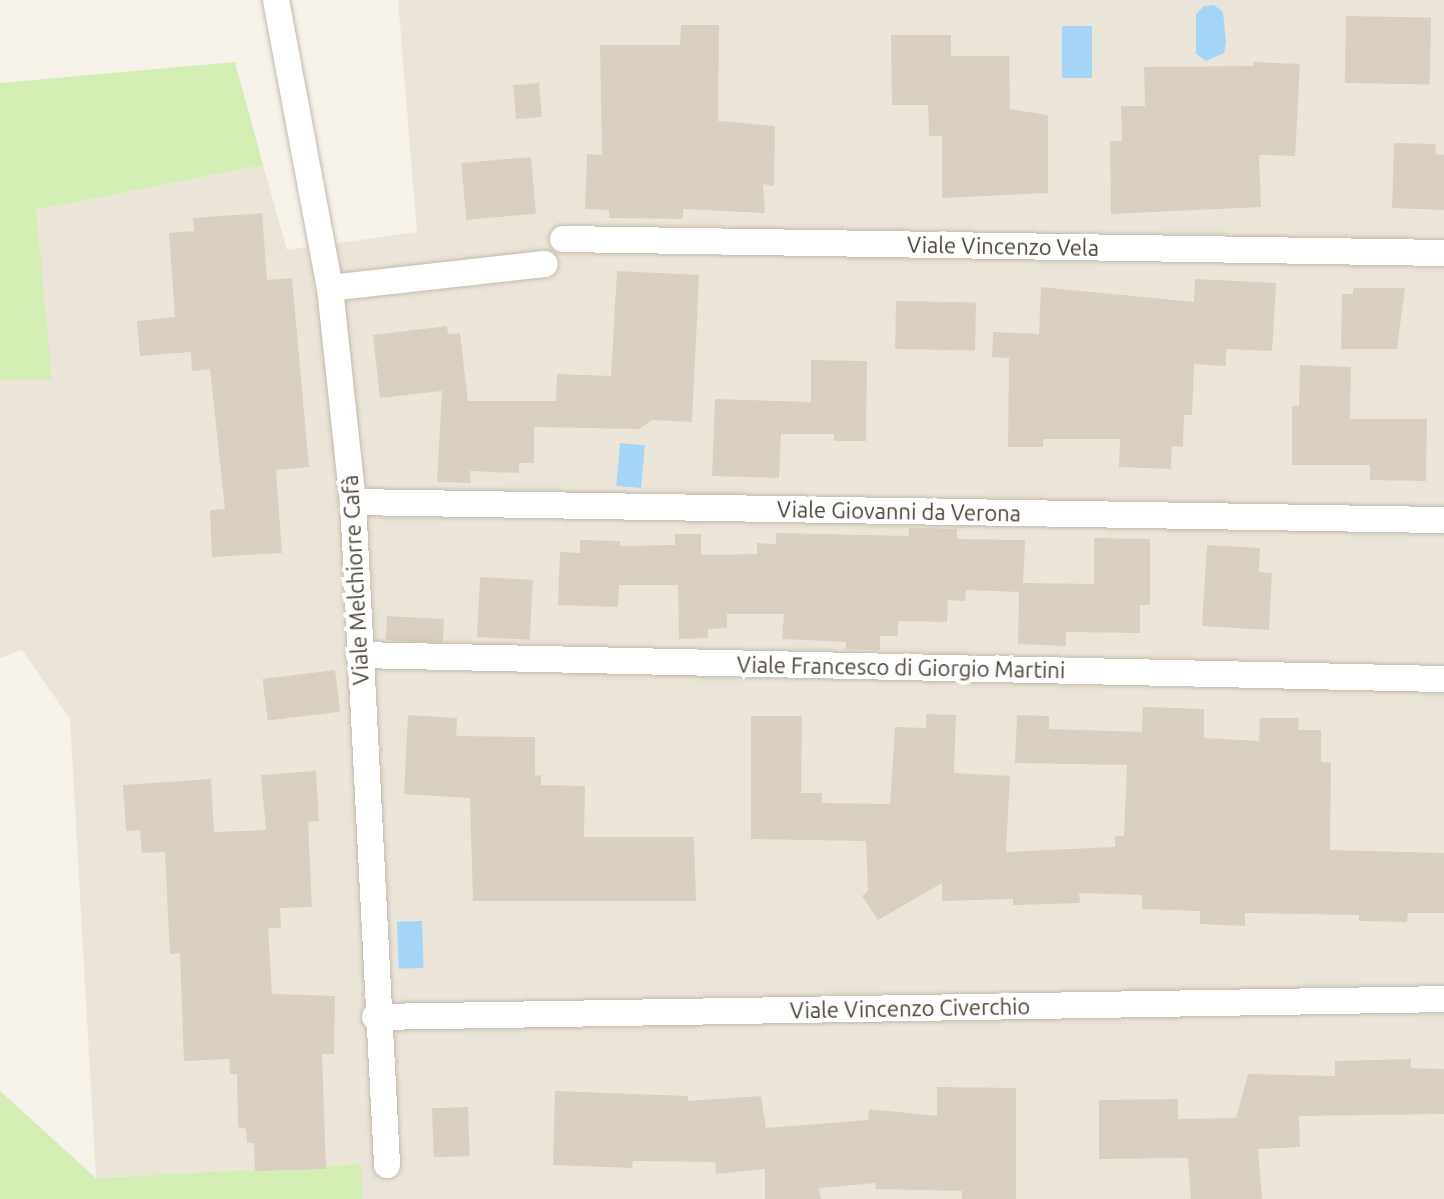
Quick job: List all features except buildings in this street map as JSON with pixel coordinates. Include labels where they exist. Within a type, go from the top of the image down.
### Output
[{"type":"street","name":"Viale Melchiorre Cafà","points":[[276,0],[330,288],[353,502],[375,1017],[387,1165]]},
{"type":"street","name":"Viale Vincenzo Vela","points":[[563,239],[1444,253]]},
{"type":"street","points":[[330,288],[545,264]]},
{"type":"street","name":"Viale Giovanni da Verona","points":[[353,502],[1444,520]]},
{"type":"street","name":"Viale Francesco di Giorgio Martini","points":[[359,655],[1444,679]]},
{"type":"street","name":"Viale Vincenzo Civerchio","points":[[375,1017],[1444,999]]},
{"type":"shaded area","points":[[398,0],[1444,0],[1444,1199],[362,1199],[361,1164],[96,1178],[70,719],[22,650],[0,658],[0,380],[52,378],[35,210],[263,165],[287,250],[417,232]]},
{"type":"green space","points":[[235,62],[263,165],[36,210],[52,379],[0,380],[0,83]]},
{"type":"green space","points":[[0,1091],[96,1178],[361,1164],[362,1199],[0,1199]]},
{"type":"water","points":[[1214,5],[1223,12],[1226,43],[1224,53],[1206,61],[1196,54],[1196,14],[1204,6]]},
{"type":"water","points":[[1062,26],[1092,26],[1092,78],[1062,78]]},
{"type":"water","points":[[620,443],[645,445],[641,488],[616,486]]},
{"type":"water","points":[[422,921],[424,968],[399,969],[397,922]]}]
